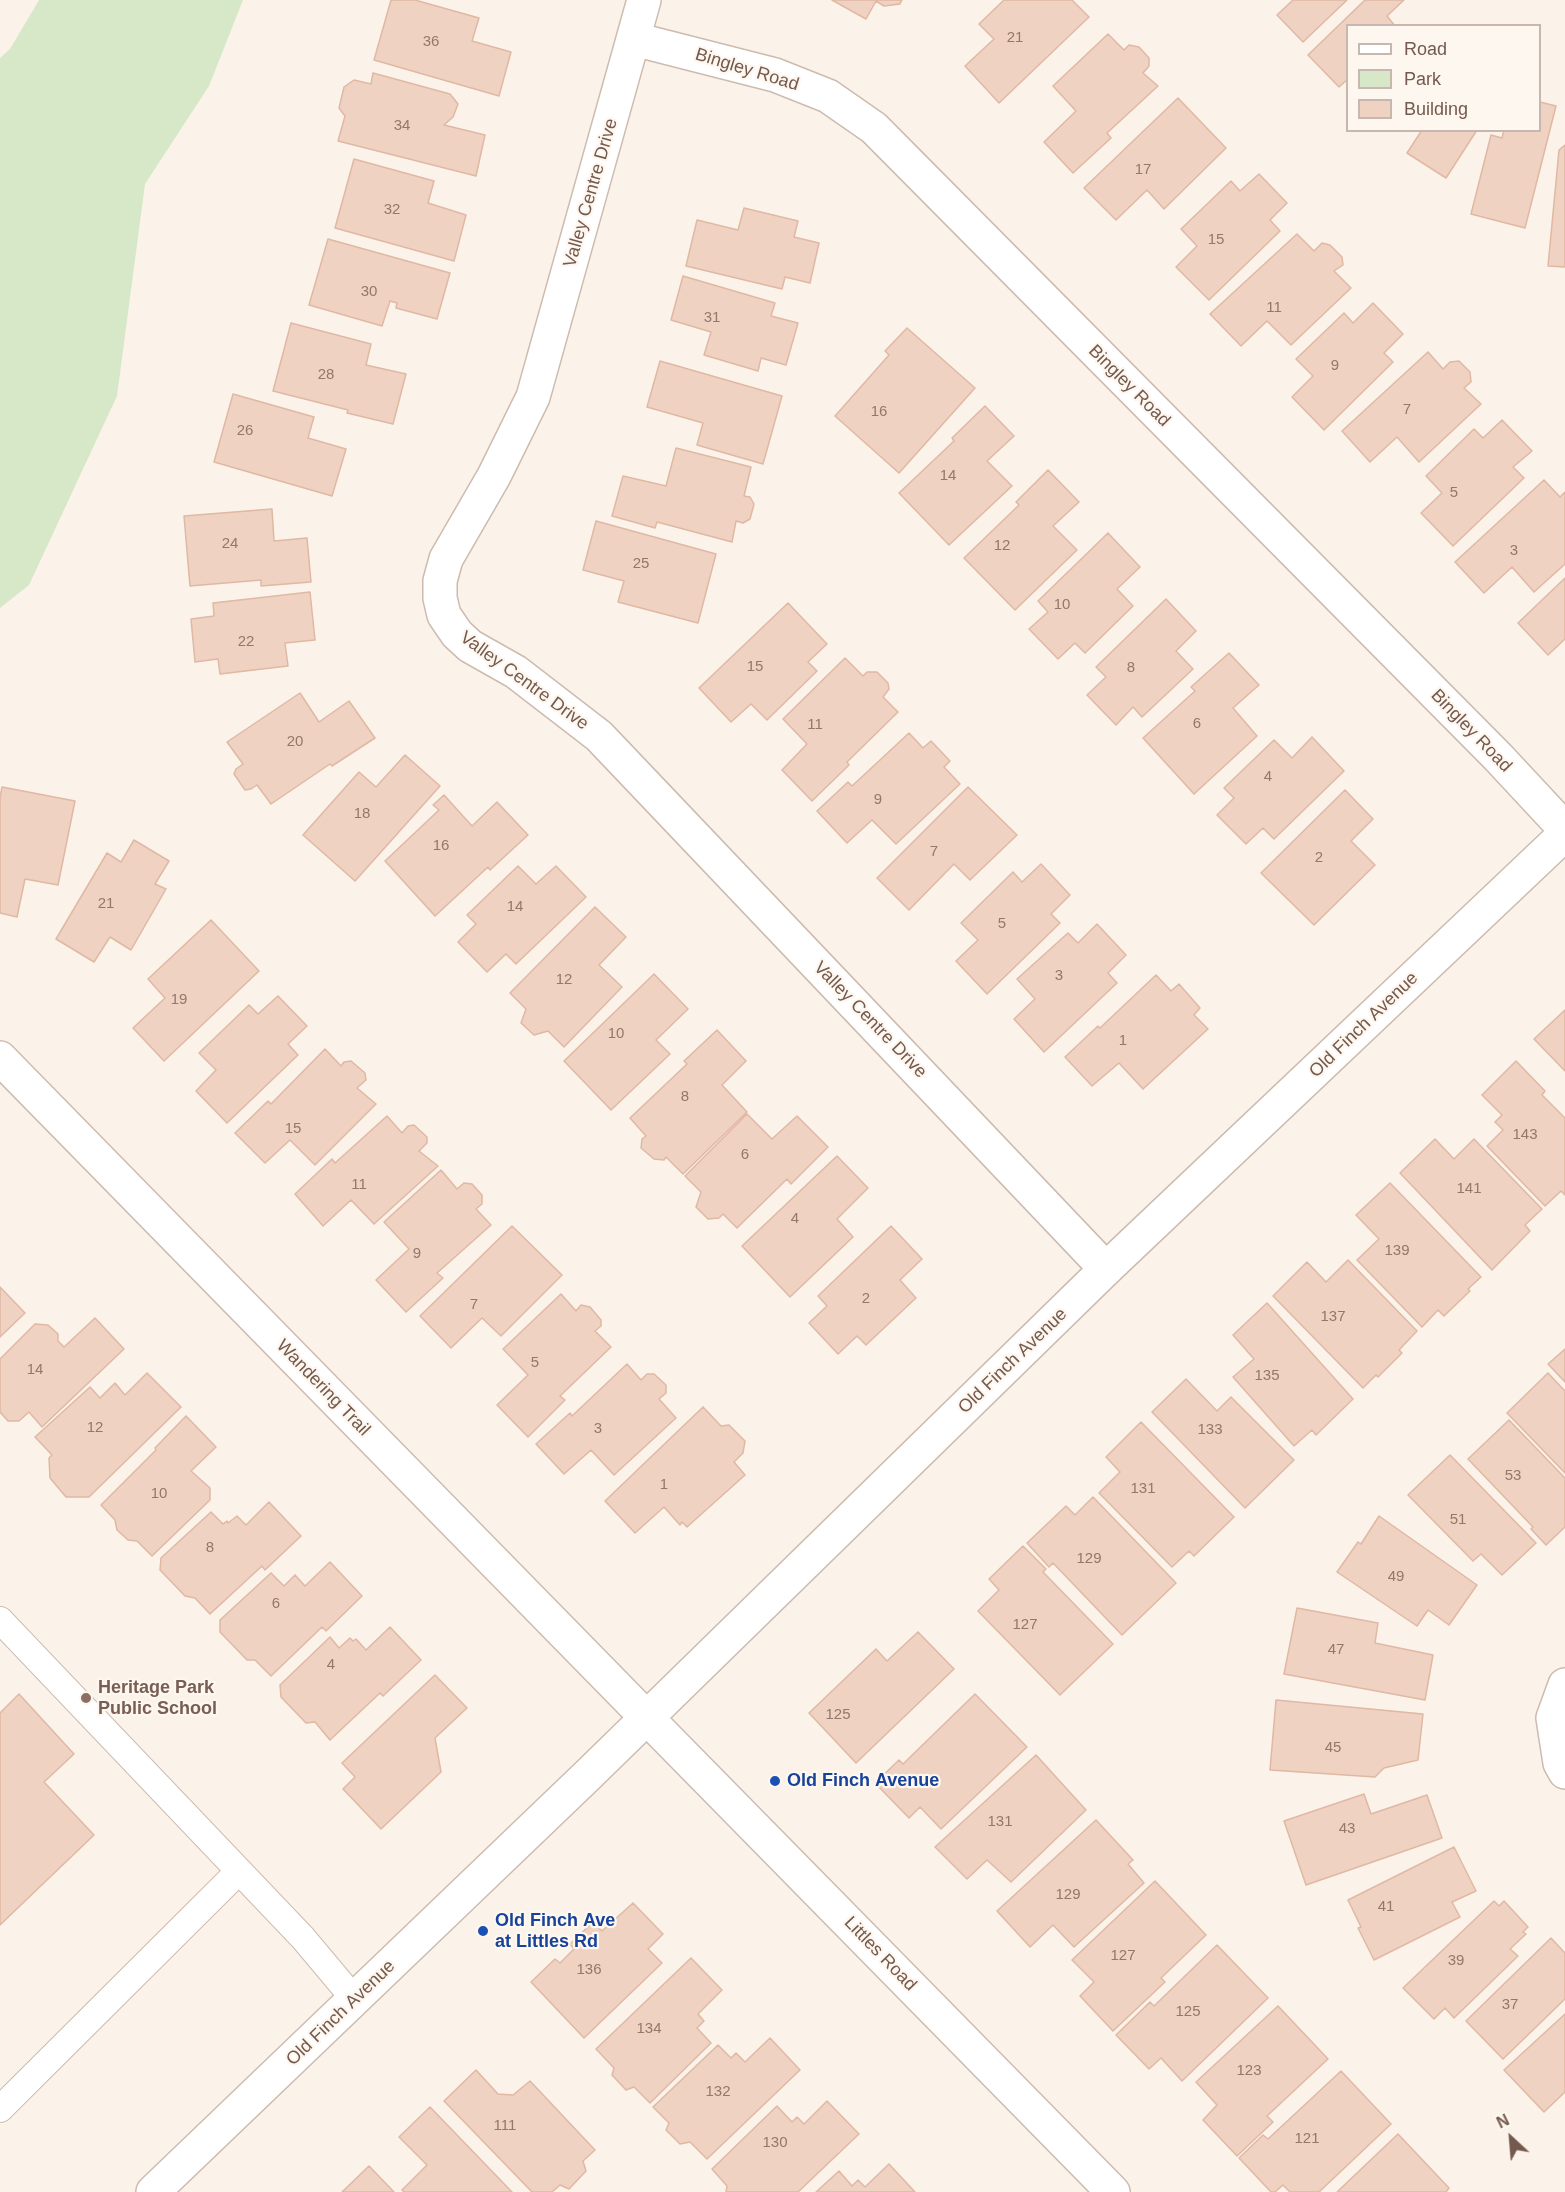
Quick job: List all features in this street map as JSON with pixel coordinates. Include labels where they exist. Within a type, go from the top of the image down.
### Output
[{"type":"street","name":"Valley Centre Drive","points":[[644,0],[533,397],[494,476],[446,559],[440,581],[440,598],[444,615],[457,634],[470,646],[516,672],[599,736],[1106,1269]]},
{"type":"street","name":"Bingley Road","points":[[634,39],[776,75],[828,96],[874,128],[1498,757],[1565,829]]},
{"type":"street","name":"Old Finch Avenue","points":[[153,2192],[355,2000],[1106,1269],[1565,834]]},
{"type":"street","name":"Wandering Trail","points":[[0,1058],[646,1717]]},
{"type":"street","points":[[1565,1685],[1553,1718],[1560,1763],[1565,1772]]},
{"type":"street","name":"Littles Road","points":[[646,1717],[1113,2192]]},
{"type":"lane","points":[[0,1620],[303,1938],[355,2000]]},
{"type":"lane","points":[[0,2109],[239,1871]]},
{"type":"green space","points":[[39,0],[243,0],[209,86],[145,184],[117,396],[29,585],[0,608],[0,58],[10,49]]},
{"type":"building","points":[[391,0],[415,0],[479,18],[472,41],[511,52],[499,96],[374,60]]},
{"type":"building","points":[[832,0],[902,0],[900,4],[884,6],[876,1],[866,19]]},
{"type":"building","points":[[1004,0],[1072,0],[1089,17],[999,103],[965,66],[994,39],[979,24]]},
{"type":"building","points":[[1293,0],[1347,0],[1303,42],[1277,15]]},
{"type":"building","points":[[1365,0],[1404,0],[1387,16],[1393,24],[1346,24],[1346,81],[1339,87],[1308,55]]},
{"type":"building","points":[[1108,34],[1124,50],[1129,45],[1139,47],[1149,58],[1149,66],[1143,73],[1158,86],[1107,133],[1111,138],[1073,173],[1044,142],[1076,111],[1053,86]]},
{"type":"building","points":[[373,73],[450,94],[458,104],[453,117],[444,125],[485,135],[476,176],[338,141],[345,116],[339,108],[344,87],[354,80],[371,84]]},
{"type":"building","points":[[1178,98],[1226,148],[1164,209],[1147,190],[1116,220],[1084,188]]},
{"type":"building","points":[[1541,102],[1556,106],[1525,228],[1471,214],[1491,135],[1502,138],[1504,132],[1541,132]]},
{"type":"building","points":[[1421,132],[1476,132],[1446,178],[1407,153]]},
{"type":"building","points":[[1565,145],[1565,267],[1548,266],[1559,150]]},
{"type":"building","points":[[354,159],[434,181],[428,203],[466,215],[454,261],[335,228]]},
{"type":"building","points":[[1259,174],[1287,203],[1270,220],[1280,231],[1209,300],[1176,267],[1197,246],[1181,229],[1231,181],[1240,191]]},
{"type":"building","points":[[744,208],[798,221],[794,237],[819,243],[810,283],[785,277],[782,289],[686,266],[697,220],[738,230]]},
{"type":"building","points":[[1297,234],[1314,251],[1322,243],[1330,245],[1342,257],[1343,265],[1334,271],[1351,288],[1291,345],[1267,321],[1241,346],[1210,314]]},
{"type":"building","points":[[328,239],[450,273],[437,319],[396,308],[397,303],[390,301],[382,326],[309,305]]},
{"type":"building","points":[[683,276],[775,303],[771,316],[798,323],[786,365],[761,358],[758,371],[704,355],[711,332],[671,320]]},
{"type":"building","points":[[1373,303],[1403,334],[1384,353],[1393,362],[1324,430],[1292,397],[1313,376],[1296,359],[1344,313],[1353,323]]},
{"type":"building","points":[[291,323],[371,344],[366,365],[406,374],[393,424],[273,391]]},
{"type":"building","points":[[907,328],[975,388],[899,473],[835,416],[889,355],[885,351]]},
{"type":"building","points":[[1428,352],[1443,369],[1450,362],[1459,361],[1470,372],[1471,382],[1464,388],[1481,404],[1419,462],[1397,437],[1370,462],[1342,431]]},
{"type":"building","points":[[660,361],[782,396],[763,464],[697,445],[703,423],[647,407]]},
{"type":"building","points":[[233,394],[314,417],[308,438],[346,449],[332,496],[214,462]]},
{"type":"building","points":[[985,406],[1014,436],[987,461],[1012,486],[949,545],[899,493],[954,441],[952,438]]},
{"type":"building","points":[[1502,420],[1532,451],[1513,467],[1524,478],[1453,546],[1421,513],[1442,493],[1426,476],[1474,429],[1483,438]]},
{"type":"building","points":[[676,448],[751,467],[744,496],[750,497],[754,504],[750,519],[743,523],[736,521],[732,542],[657,522],[655,528],[612,516],[623,476],[666,486]]},
{"type":"building","points":[[1048,470],[1079,502],[1053,526],[1077,550],[1015,610],[964,558],[1019,505],[1016,502]]},
{"type":"building","points":[[1544,480],[1560,497],[1565,492],[1565,564],[1534,592],[1512,567],[1484,593],[1455,562]]},
{"type":"building","points":[[272,509],[274,541],[307,538],[311,582],[261,586],[261,580],[190,586],[184,516]]},
{"type":"building","points":[[596,521],[716,554],[698,623],[618,602],[624,581],[583,570]]},
{"type":"building","points":[[1108,533],[1140,567],[1117,589],[1133,606],[1085,653],[1075,643],[1058,659],[1029,629],[1048,612],[1038,601]]},
{"type":"building","points":[[1565,578],[1565,639],[1548,655],[1518,623]]},
{"type":"building","points":[[310,592],[315,640],[285,643],[288,666],[220,674],[218,659],[195,662],[191,619],[214,616],[213,603]]},
{"type":"building","points":[[1166,599],[1196,631],[1176,651],[1193,669],[1142,717],[1133,707],[1116,725],[1087,695],[1106,677],[1096,667]]},
{"type":"building","points":[[788,603],[827,644],[808,662],[817,671],[767,720],[751,704],[731,722],[699,688]]},
{"type":"building","points":[[1229,653],[1259,685],[1233,708],[1257,736],[1194,794],[1143,738],[1195,691],[1191,687]]},
{"type":"building","points":[[845,658],[863,676],[867,672],[877,672],[888,683],[889,689],[883,697],[898,712],[847,762],[849,765],[812,801],[782,770],[807,744],[783,719]]},
{"type":"building","points":[[300,693],[319,722],[349,701],[375,738],[332,766],[330,764],[271,804],[257,785],[245,790],[234,774],[236,769],[243,764],[227,742]]},
{"type":"building","points":[[909,733],[923,748],[931,741],[950,761],[944,767],[960,784],[896,844],[872,820],[847,843],[817,811],[848,782],[852,786]]},
{"type":"building","points":[[1312,737],[1344,771],[1274,839],[1263,828],[1246,844],[1217,815],[1234,798],[1224,788],[1274,740],[1292,758]]},
{"type":"building","points":[[405,755],[440,786],[355,881],[303,835],[359,772],[376,787]]},
{"type":"building","points":[[2,787],[75,801],[58,885],[25,879],[17,917],[0,913],[0,798]]},
{"type":"building","points":[[968,787],[1017,835],[970,880],[954,864],[909,910],[877,878]]},
{"type":"building","points":[[1345,790],[1373,819],[1351,841],[1375,865],[1314,925],[1261,873]]},
{"type":"building","points":[[444,795],[472,826],[497,802],[528,835],[490,870],[488,867],[435,916],[385,861],[439,810],[433,805]]},
{"type":"building","points":[[134,840],[169,861],[155,884],[166,889],[131,950],[110,937],[94,962],[56,939],[107,853],[121,862]]},
{"type":"building","points":[[1041,864],[1070,895],[1051,914],[1060,923],[987,994],[956,961],[978,940],[961,923],[1013,872],[1022,882]]},
{"type":"building","points":[[518,866],[536,884],[556,866],[586,897],[516,964],[506,954],[487,972],[458,942],[476,924],[467,915]]},
{"type":"building","points":[[595,907],[626,937],[599,965],[622,987],[564,1047],[548,1031],[534,1035],[521,1023],[526,1009],[510,993]]},
{"type":"building","points":[[211,920],[259,971],[164,1061],[133,1028],[165,998],[148,979]]},
{"type":"building","points":[[1097,924],[1126,955],[1108,973],[1117,983],[1044,1052],[1014,1019],[1035,999],[1017,979],[1068,933],[1078,943]]},
{"type":"building","points":[[654,974],[688,1009],[656,1040],[670,1054],[611,1110],[564,1061]]},
{"type":"building","points":[[1156,975],[1171,991],[1179,984],[1200,1008],[1194,1015],[1208,1029],[1143,1089],[1119,1063],[1092,1086],[1065,1057],[1098,1026],[1100,1028]]},
{"type":"building","points":[[278,996],[307,1026],[288,1044],[298,1055],[227,1123],[196,1091],[216,1070],[199,1053],[249,1005],[258,1014]]},
{"type":"building","points":[[1565,1010],[1565,1071],[1534,1039]]},
{"type":"building","points":[[717,1030],[746,1061],[722,1085],[747,1112],[683,1174],[666,1157],[664,1160],[654,1159],[641,1148],[642,1139],[646,1136],[630,1118],[687,1064],[684,1061]]},
{"type":"building","points":[[325,1049],[341,1066],[344,1062],[351,1061],[365,1073],[366,1080],[357,1088],[376,1104],[315,1165],[290,1140],[265,1163],[235,1133],[268,1101],[271,1104]]},
{"type":"building","points":[[1516,1061],[1545,1091],[1542,1095],[1565,1118],[1565,1195],[1561,1191],[1545,1206],[1487,1146],[1503,1130],[1495,1122],[1502,1115],[1482,1095]]},
{"type":"building","points":[[747,1114],[772,1139],[797,1116],[828,1147],[791,1184],[787,1179],[737,1228],[723,1214],[719,1218],[708,1219],[696,1207],[701,1192],[685,1176]]},
{"type":"building","points":[[387,1116],[402,1133],[408,1126],[414,1125],[427,1137],[427,1143],[419,1151],[438,1166],[374,1224],[351,1200],[323,1226],[295,1194],[332,1159],[335,1163]]},
{"type":"building","points":[[1435,1139],[1454,1159],[1474,1139],[1542,1209],[1525,1225],[1530,1231],[1492,1270],[1400,1173]]},
{"type":"building","points":[[837,1156],[868,1188],[837,1219],[853,1237],[790,1297],[742,1246]]},
{"type":"building","points":[[441,1170],[457,1189],[464,1183],[472,1184],[482,1195],[482,1204],[476,1209],[491,1225],[437,1273],[443,1278],[406,1312],[376,1280],[409,1249],[384,1222]]},
{"type":"building","points":[[1390,1183],[1481,1277],[1444,1316],[1438,1310],[1422,1327],[1357,1260],[1379,1239],[1356,1215]]},
{"type":"building","points":[[512,1226],[562,1275],[501,1336],[482,1318],[451,1348],[420,1316]]},
{"type":"building","points":[[891,1226],[922,1259],[900,1280],[916,1298],[866,1345],[857,1336],[838,1354],[809,1323],[827,1306],[818,1296]]},
{"type":"building","points":[[1348,1260],[1417,1331],[1399,1350],[1402,1353],[1378,1377],[1376,1375],[1363,1388],[1273,1296],[1307,1262],[1326,1282]]},
{"type":"building","points":[[0,1287],[25,1313],[0,1337]]},
{"type":"building","points":[[561,1294],[576,1311],[581,1305],[590,1307],[601,1320],[601,1326],[595,1331],[611,1347],[560,1396],[565,1400],[528,1437],[497,1405],[528,1375],[503,1349]]},
{"type":"building","points":[[1267,1303],[1353,1399],[1316,1435],[1312,1430],[1294,1446],[1233,1377],[1254,1359],[1233,1335]]},
{"type":"building","points":[[95,1318],[124,1349],[42,1427],[29,1412],[19,1421],[8,1421],[0,1412],[0,1359],[35,1324],[48,1325],[58,1334],[58,1341],[64,1347]]},
{"type":"building","points":[[1565,1349],[1565,1382],[1548,1364]]},
{"type":"building","points":[[627,1364],[641,1380],[647,1374],[654,1374],[666,1385],[666,1393],[659,1399],[676,1418],[614,1475],[591,1450],[564,1474],[536,1444],[570,1413],[572,1416]]},
{"type":"building","points":[[147,1373],[181,1407],[89,1497],[66,1497],[50,1478],[49,1458],[52,1455],[35,1437],[90,1387],[100,1398],[115,1383],[125,1395]]},
{"type":"building","points":[[1548,1373],[1565,1391],[1565,1473],[1507,1413]]},
{"type":"building","points":[[1186,1379],[1217,1411],[1231,1397],[1294,1460],[1245,1508],[1152,1412]]},
{"type":"building","points":[[703,1407],[721,1426],[729,1425],[745,1441],[743,1453],[734,1462],[745,1475],[687,1527],[682,1522],[680,1525],[664,1507],[635,1533],[605,1501]]},
{"type":"building","points":[[186,1416],[216,1447],[191,1471],[210,1488],[210,1500],[152,1556],[137,1541],[128,1540],[117,1530],[115,1520],[101,1505]]},
{"type":"building","points":[[1509,1420],[1565,1478],[1565,1527],[1546,1545],[1531,1529],[1533,1527],[1468,1459]]},
{"type":"building","points":[[1141,1422],[1234,1517],[1194,1556],[1189,1551],[1172,1567],[1099,1493],[1120,1472],[1106,1457]]},
{"type":"building","points":[[1450,1455],[1536,1543],[1502,1575],[1481,1554],[1473,1561],[1408,1495]]},
{"type":"building","points":[[1093,1497],[1176,1583],[1122,1635],[1053,1563],[1049,1567],[1027,1543],[1066,1506],[1075,1515]]},
{"type":"building","points":[[269,1502],[301,1536],[265,1570],[262,1566],[210,1614],[195,1598],[185,1596],[160,1570],[161,1558],[211,1512],[223,1524],[237,1516],[246,1525]]},
{"type":"building","points":[[1379,1516],[1477,1585],[1449,1625],[1428,1610],[1417,1626],[1337,1572],[1358,1542],[1361,1544]]},
{"type":"building","points":[[1023,1546],[1046,1569],[1043,1572],[1113,1644],[1060,1695],[978,1611],[999,1590],[989,1579]]},
{"type":"building","points":[[330,1562],[362,1596],[326,1631],[322,1627],[271,1676],[255,1660],[247,1660],[220,1632],[220,1620],[271,1573],[284,1586],[295,1575],[305,1586]]},
{"type":"building","points":[[1297,1608],[1378,1623],[1375,1643],[1433,1655],[1425,1700],[1284,1674]]},
{"type":"building","points":[[390,1627],[421,1660],[383,1696],[380,1693],[330,1740],[315,1722],[306,1723],[281,1697],[280,1685],[330,1637],[339,1648],[350,1638],[353,1641],[356,1639],[366,1650]]},
{"type":"building","points":[[918,1632],[954,1669],[856,1763],[809,1713],[876,1649],[887,1661]]},
{"type":"building","points":[[435,1675],[467,1708],[435,1738],[441,1772],[381,1829],[343,1789],[355,1777],[342,1763]]},
{"type":"building","points":[[19,1694],[74,1754],[44,1782],[94,1835],[0,1925],[0,1713]]},
{"type":"building","points":[[975,1694],[1027,1747],[941,1829],[920,1807],[909,1818],[875,1783],[899,1760],[903,1764]]},
{"type":"building","points":[[1276,1700],[1423,1714],[1418,1760],[1384,1768],[1375,1777],[1270,1770]]},
{"type":"building","points":[[1036,1755],[1086,1810],[1011,1882],[987,1860],[967,1879],[935,1847]]},
{"type":"building","points":[[1364,1794],[1371,1814],[1427,1795],[1442,1838],[1306,1885],[1284,1821]]},
{"type":"building","points":[[1096,1820],[1133,1860],[1128,1864],[1144,1883],[1074,1947],[1053,1925],[1030,1947],[997,1911]]},
{"type":"building","points":[[1454,1847],[1476,1891],[1452,1902],[1460,1917],[1374,1960],[1358,1928],[1361,1927],[1348,1900]]},
{"type":"building","points":[[1155,1881],[1206,1935],[1161,1978],[1165,1982],[1113,2031],[1080,1996],[1094,1982],[1072,1960]]},
{"type":"building","points":[[1494,1901],[1499,1906],[1504,1901],[1528,1927],[1523,1932],[1526,1934],[1510,1949],[1518,1956],[1454,2018],[1445,2008],[1434,2019],[1403,1988]]},
{"type":"building","points":[[633,1903],[663,1934],[648,1949],[662,1963],[584,2038],[531,1982],[555,1959],[560,1963],[574,1949],[570,1944],[593,1922],[602,1931]]},
{"type":"building","points":[[1551,1938],[1565,1953],[1565,1999],[1503,2059],[1466,2021]]},
{"type":"building","points":[[1217,1945],[1268,1998],[1182,2081],[1161,2058],[1149,2069],[1116,2035],[1150,2002],[1154,2006]]},
{"type":"building","points":[[691,1958],[722,1990],[698,2014],[704,2021],[697,2028],[711,2043],[650,2103],[634,2087],[626,2090],[612,2075],[614,2068],[596,2049]]},
{"type":"building","points":[[1278,2006],[1328,2059],[1267,2116],[1273,2122],[1237,2156],[1203,2120],[1217,2105],[1196,2082]]},
{"type":"building","points":[[1565,2014],[1565,2092],[1544,2112],[1504,2070]]},
{"type":"building","points":[[770,2038],[800,2070],[707,2159],[690,2142],[680,2144],[666,2130],[669,2123],[653,2107],[718,2045],[731,2058],[736,2053],[745,2062]]},
{"type":"building","points":[[476,2070],[498,2094],[513,2095],[530,2081],[595,2150],[583,2161],[586,2171],[569,2189],[560,2185],[552,2192],[532,2192],[444,2101]]},
{"type":"building","points":[[1341,2071],[1391,2124],[1319,2192],[1290,2192],[1283,2185],[1275,2192],[1271,2192],[1239,2158],[1263,2135],[1268,2139]]},
{"type":"building","points":[[827,2101],[859,2134],[798,2192],[726,2192],[727,2186],[712,2169],[777,2106],[792,2122],[797,2117],[804,2124]]},
{"type":"building","points":[[430,2107],[512,2192],[404,2192],[402,2190],[427,2165],[399,2137]]},
{"type":"building","points":[[1398,2134],[1449,2188],[1446,2192],[1337,2192]]},
{"type":"building","points":[[889,2164],[915,2192],[816,2192],[839,2171],[852,2186],[858,2180],[865,2187]]},
{"type":"building","points":[[369,2166],[394,2192],[342,2192]]},
{"type":"place","name":"Heritage Park Public School","points":[[86,1698]]},
{"type":"place","name":"Old Finch Avenue","points":[[775,1781]]},
{"type":"place","name":"Old Finch Ave at Littles Rd","points":[[483,1931]]}]
